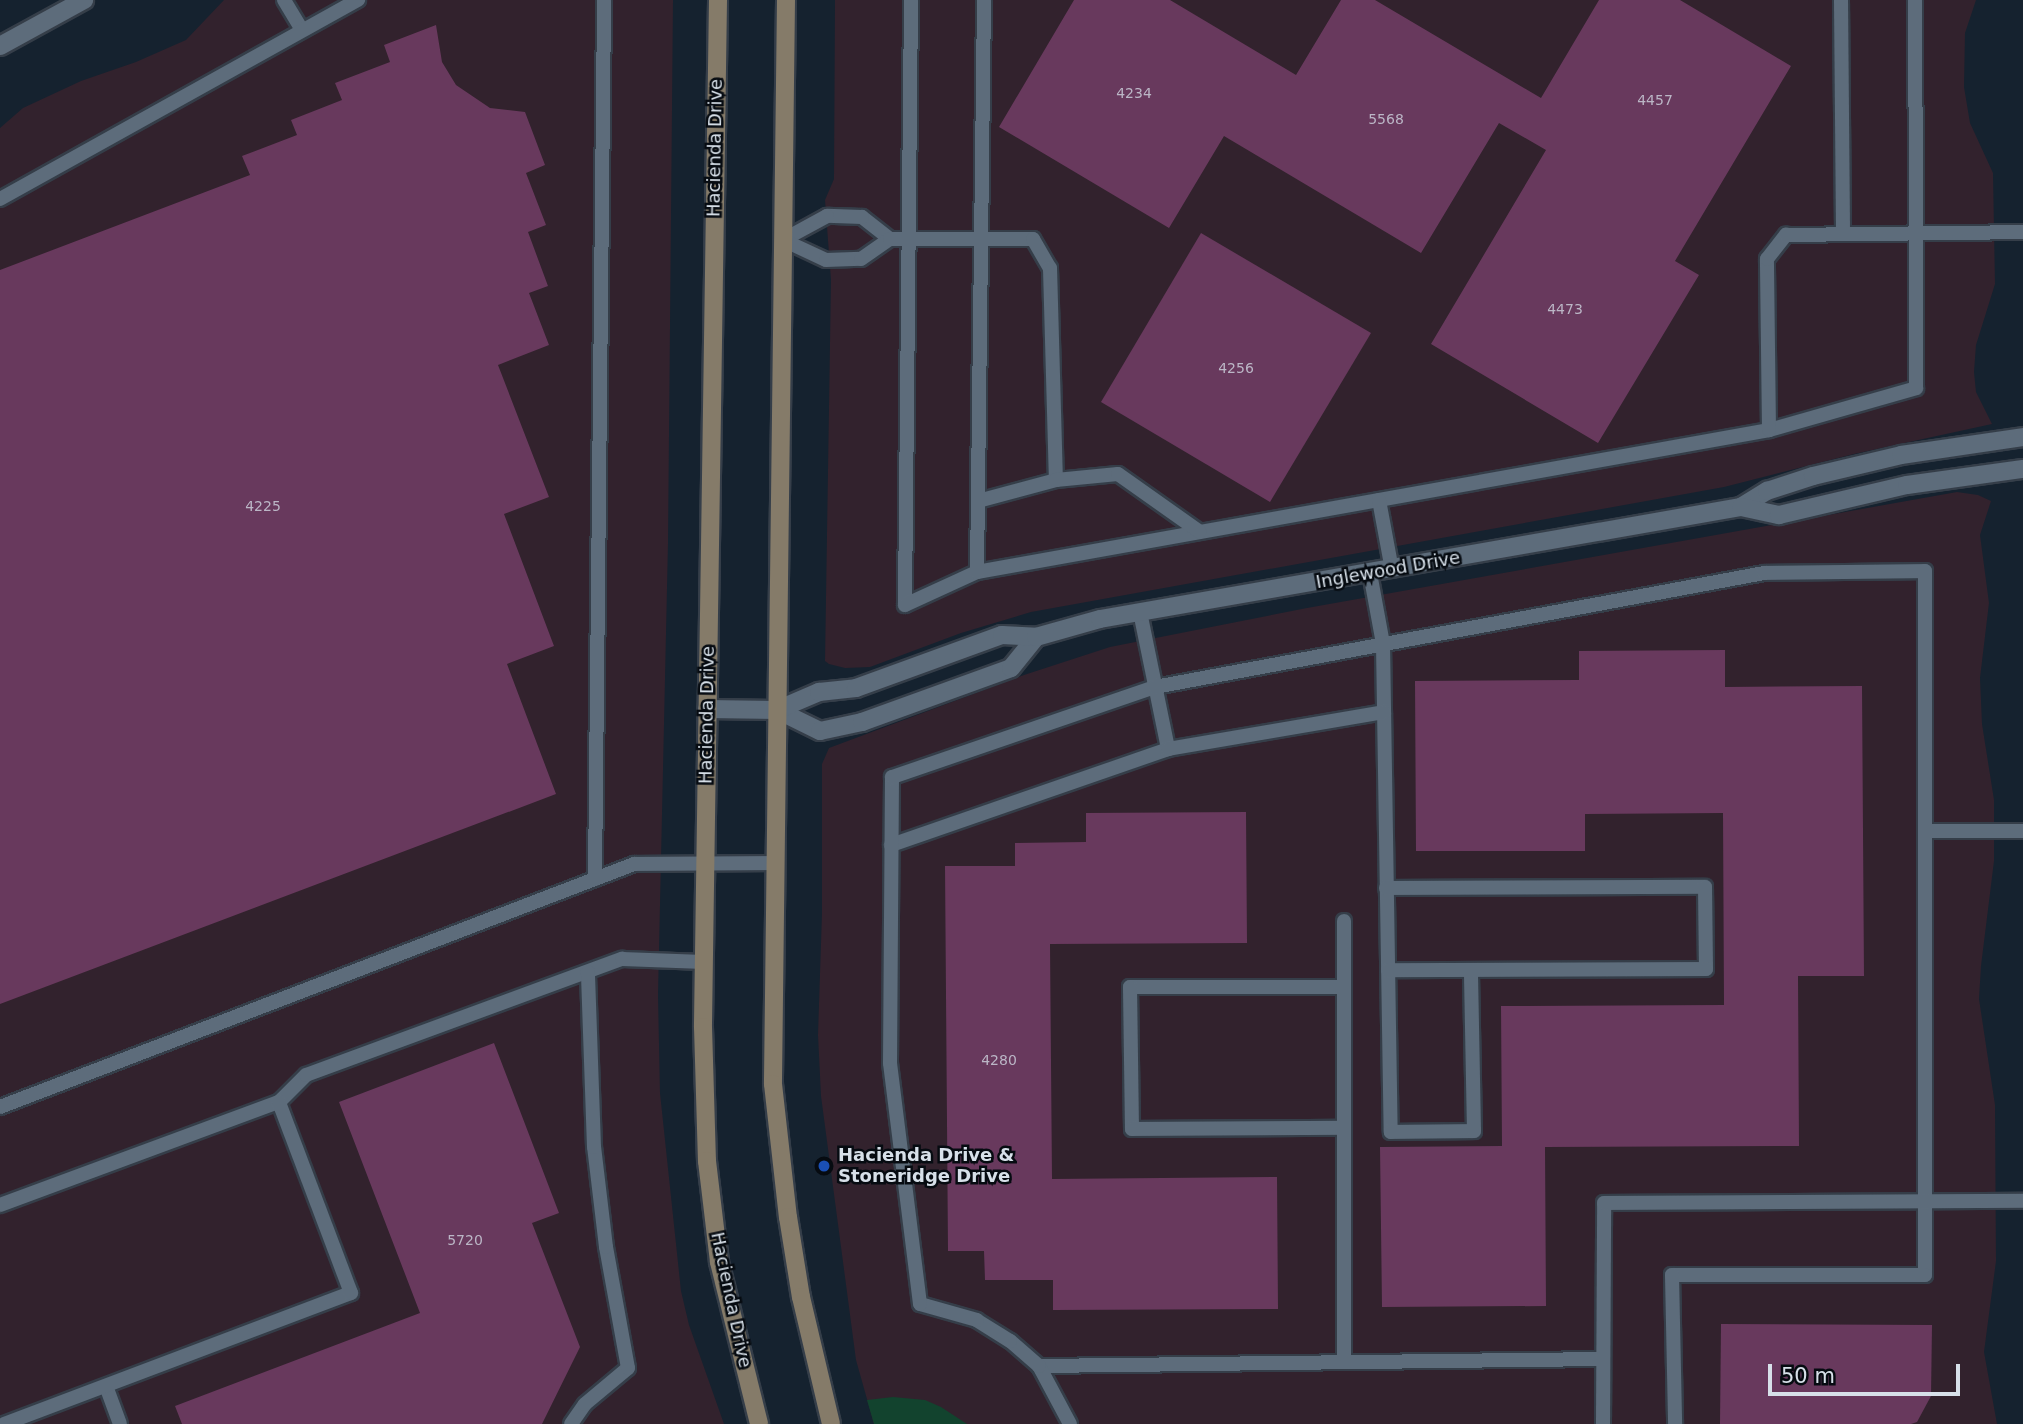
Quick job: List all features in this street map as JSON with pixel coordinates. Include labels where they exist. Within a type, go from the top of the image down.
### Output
[{"type":"main road","name":"Hacienda Drive","points":[[718,0],[704,1054],[710,1186],[719,1262],[759,1424]]},
{"type":"main road","points":[[786,0],[775,863],[775,1096],[788,1217],[801,1297],[831,1424]]},
{"type":"street","points":[[0,46],[84,0]]},
{"type":"street","name":"Inglewood Drive","points":[[707,709],[777,710],[819,692],[856,688],[1002,635],[1036,637],[1100,619],[1741,507],[1767,491],[1813,476],[1901,455],[2023,437]]},
{"type":"street","name":"Inglewood Drive","points":[[1741,507],[1779,515],[1907,485],[2023,469]]},
{"type":"street","name":"Inglewood Drive","points":[[777,710],[820,731],[862,722],[1011,668],[1036,637]]},
{"type":"lane","points":[[284,0],[302,30]]},
{"type":"lane","points":[[0,199],[358,0]]},
{"type":"lane","points":[[594,879],[604,0]]},
{"type":"lane","points":[[911,0],[905,605],[977,572],[1769,430],[1916,388],[1915,0]]},
{"type":"lane","points":[[977,572],[984,0]]},
{"type":"lane","points":[[1841,0],[1843,234]]},
{"type":"lane","points":[[783,240],[827,216],[862,217],[890,239]]},
{"type":"lane","points":[[1769,430],[1767,258],[1786,235],[2023,232]]},
{"type":"lane","points":[[783,240],[826,260],[862,259],[890,239],[1033,239],[1050,268],[1056,480]]},
{"type":"lane","points":[[978,501],[1056,480],[1118,474],[1200,532]]},
{"type":"lane","points":[[1379,500],[1392,570]]},
{"type":"lane","points":[[1070,1424],[1039,1366],[977,1320],[920,1304],[890,1063],[892,777],[1155,687],[1764,573],[1925,571],[1925,1275],[1672,1275],[1675,1424]]},
{"type":"lane","points":[[1370,573],[1382,644],[1391,1132],[1474,1131],[1471,970]]},
{"type":"lane","points":[[1140,612],[1168,748]]},
{"type":"lane","points":[[891,845],[1168,748],[1384,712]]},
{"type":"lane","points":[[1925,831],[2023,831]]},
{"type":"lane","points":[[0,1107],[635,864],[775,863]]},
{"type":"lane","points":[[1387,888],[1706,887],[1706,969],[1388,970]]},
{"type":"lane","points":[[1344,921],[1344,1362]]},
{"type":"lane","points":[[0,1205],[279,1102],[306,1075],[622,959],[704,962]]},
{"type":"lane","points":[[571,1424],[585,1404],[628,1368],[606,1247],[594,1147],[588,972]]},
{"type":"lane","points":[[1344,987],[1130,987],[1132,1129],[1344,1128]]},
{"type":"lane","points":[[4,1424],[351,1293],[279,1102]]},
{"type":"lane","points":[[1603,1424],[1604,1203],[2023,1201]]},
{"type":"lane","points":[[1039,1366],[1603,1359]]},
{"type":"lane","points":[[106,1385],[120,1424]]},
{"type":"shaded area","points":[[224,0],[673,0],[668,543],[658,995],[660,1093],[681,1291],[689,1325],[724,1424],[0,1424],[0,128],[23,108],[81,81],[136,62],[186,40]]},
{"type":"shaded area","points":[[835,0],[1976,0],[1965,33],[1964,87],[1970,123],[1993,173],[1995,284],[1976,345],[1974,372],[1976,392],[1992,424],[1854,454],[1724,487],[1031,612],[961,633],[870,667],[845,668],[829,664],[825,661],[831,280],[825,200],[834,179]]},
{"type":"shaded area","points":[[1957,492],[1978,495],[1991,501],[1980,535],[1989,603],[1980,678],[1982,724],[1994,800],[1994,861],[1979,999],[1995,1105],[1996,1261],[1984,1352],[1997,1424],[874,1424],[856,1360],[821,1096],[818,1035],[822,913],[822,764],[829,748],[1024,675],[1110,647],[1307,608]]},
{"type":"green space","points":[[893,1397],[925,1400],[967,1424],[874,1424],[867,1400]]},
{"type":"building","points":[[1074,0],[1170,0],[1296,75],[1341,0],[1375,0],[1541,98],[1599,0],[1680,0],[1791,66],[1675,261],[1699,275],[1598,443],[1431,344],[1546,150],[1499,123],[1421,253],[1224,136],[1169,228],[999,127]]},
{"type":"building","points":[[436,25],[442,62],[456,85],[490,108],[525,112],[545,165],[526,173],[546,225],[528,232],[548,286],[529,293],[549,345],[498,365],[549,497],[504,514],[554,646],[507,664],[556,794],[0,1004],[0,270],[250,175],[242,156],[297,135],[291,120],[342,100],[335,83],[390,62],[384,45]]},
{"type":"building","points":[[1201,233],[1371,333],[1270,502],[1101,402]]},
{"type":"building","points":[[1725,650],[1725,687],[1862,686],[1864,976],[1798,976],[1799,1146],[1545,1147],[1546,1306],[1382,1307],[1380,1147],[1502,1146],[1501,1006],[1724,1005],[1723,813],[1585,814],[1585,851],[1416,851],[1415,681],[1579,680],[1579,651]]},
{"type":"building","points":[[1246,812],[1247,943],[1050,944],[1052,1179],[1277,1177],[1278,1309],[1053,1310],[1053,1280],[985,1280],[984,1251],[948,1251],[945,866],[1015,866],[1015,843],[1086,842],[1086,813]]},
{"type":"building","points":[[494,1043],[559,1213],[532,1223],[580,1347],[542,1424],[182,1424],[175,1406],[420,1313],[339,1102]]},
{"type":"building","points":[[1721,1324],[1932,1325],[1931,1396],[1917,1422],[1911,1424],[1720,1424]]},
{"type":"place","name":"Hacienda Drive & Stoneridge Drive","points":[[824,1166]]}]
